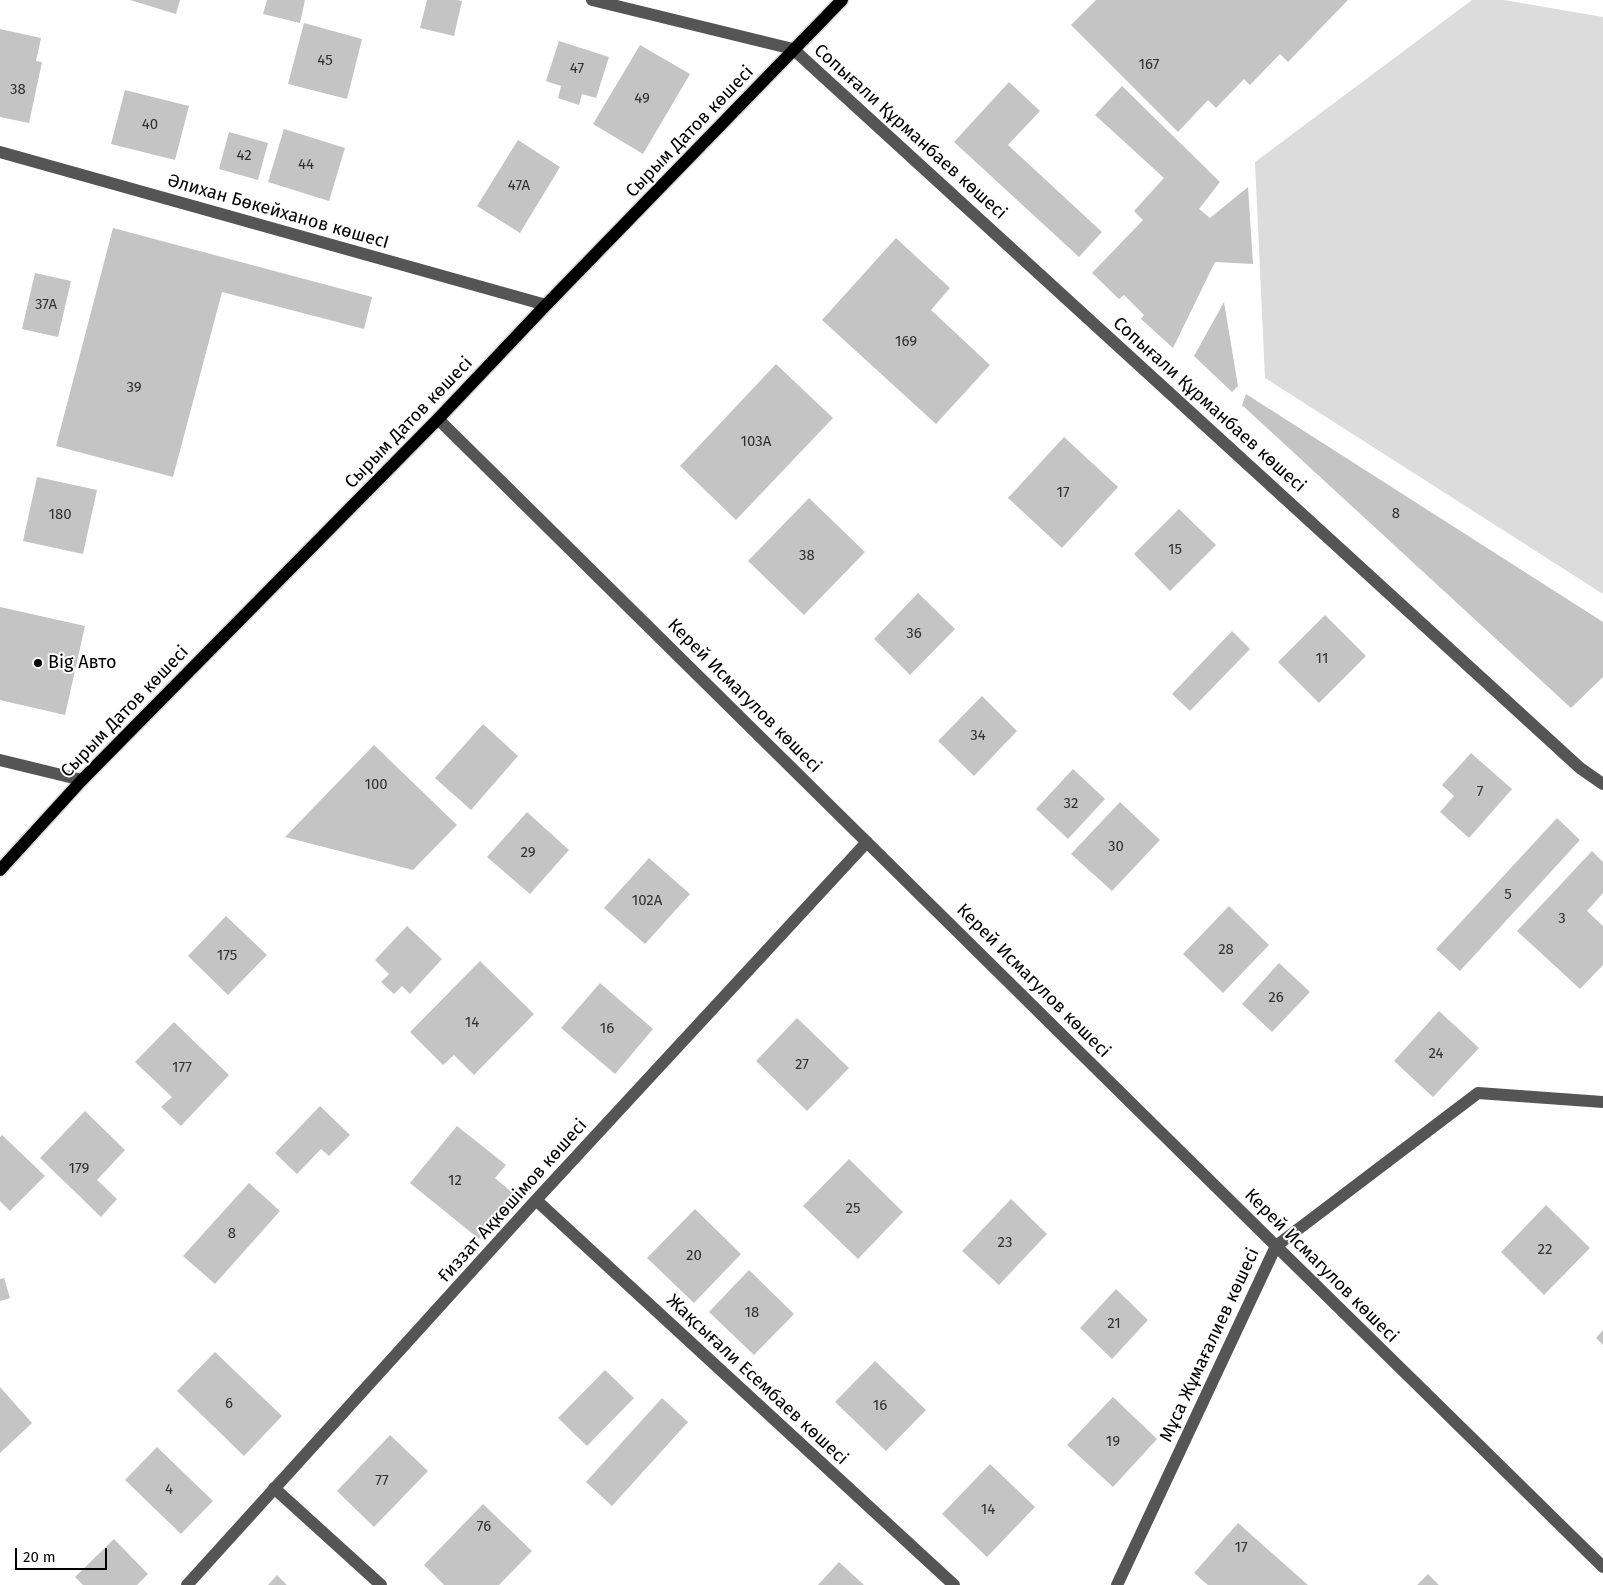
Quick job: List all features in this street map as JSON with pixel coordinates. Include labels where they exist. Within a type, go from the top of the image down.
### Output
[{"type":"main road","name":"Сырым Датов көшесі","points":[[0,870],[82,780],[438,420],[546,305],[842,0]]},
{"type":"street","points":[[592,0],[794,49]]},
{"type":"street","name":"Сопығали Құрманбаев көшесі","points":[[794,49],[1580,768],[1603,784]]},
{"type":"street","name":"Әлихан Бөкейханов көшесI","points":[[0,152],[546,305]]},
{"type":"street","name":"Керей Исмагулов көшесі","points":[[438,420],[1603,1567]]},
{"type":"street","points":[[0,760],[82,780]]},
{"type":"street","name":"Ғиззат Ақкөшімов көшесi","points":[[186,1585],[536,1200],[867,842]]},
{"type":"street","name":"Мұса Жұмағалиев көшесі","points":[[1117,1585],[1276,1246],[1478,1092],[1603,1102]]},
{"type":"street","name":"Жақсығали Есембаев көшесi","points":[[536,1200],[954,1585]]},
{"type":"street","points":[[274,1488],[381,1585]]},
{"type":"shaded area","points":[[1472,0],[1504,0],[1603,17],[1603,594],[1265,378],[1255,162]]},
{"type":"building","points":[[130,0],[180,0],[176,14]]},
{"type":"building","points":[[267,0],[305,0],[300,23],[263,14]]},
{"type":"building","points":[[427,0],[462,1],[454,36],[420,28]]},
{"type":"building","points":[[1096,0],[1348,0],[1288,62],[1280,54],[1250,85],[1244,79],[1216,108],[1208,100],[1178,132],[1071,25]]},
{"type":"building","points":[[304,23],[362,39],[347,99],[288,84]]},
{"type":"building","points":[[0,29],[41,38],[36,61],[42,62],[29,123],[0,117]]},
{"type":"building","points":[[559,41],[609,57],[596,98],[582,94],[579,105],[558,98],[561,86],[546,81]]},
{"type":"building","points":[[640,45],[690,74],[643,154],[593,124]]},
{"type":"building","points":[[1009,82],[1040,111],[1008,145],[1102,232],[1079,257],[954,142]]},
{"type":"building","points":[[1122,86],[1220,182],[1199,209],[1210,218],[1248,187],[1253,264],[1215,262],[1173,348],[1141,319],[1144,315],[1124,295],[1119,299],[1092,273],[1143,220],[1134,211],[1164,178],[1095,115]]},
{"type":"building","points":[[125,90],[189,106],[175,160],[111,144]]},
{"type":"building","points":[[284,129],[345,148],[329,201],[268,182]]},
{"type":"building","points":[[229,132],[268,143],[258,180],[219,169]]},
{"type":"building","points":[[518,140],[560,167],[520,233],[477,206]]},
{"type":"building","points":[[113,228],[372,297],[364,329],[222,292],[173,477],[56,446]]},
{"type":"building","points":[[896,238],[950,288],[931,310],[990,365],[936,424],[822,320]]},
{"type":"building","points":[[35,273],[71,281],[58,337],[22,329]]},
{"type":"building","points":[[1224,302],[1238,386],[1232,392],[1194,356]]},
{"type":"building","points":[[776,364],[833,418],[736,520],[680,466]]},
{"type":"building","points":[[1246,394],[1603,622],[1603,677],[1571,708],[1242,405]]},
{"type":"building","points":[[1064,437],[1118,487],[1062,548],[1008,498]]},
{"type":"building","points":[[37,477],[97,490],[83,554],[23,541]]},
{"type":"building","points":[[809,498],[865,552],[804,615],[748,561]]},
{"type":"building","points":[[1179,509],[1216,545],[1170,591],[1134,554]]},
{"type":"building","points":[[918,593],[955,629],[910,675],[874,639]]},
{"type":"building","name":"Big Авто","points":[[0,607],[85,626],[65,715],[0,700]]},
{"type":"building","points":[[1325,615],[1366,656],[1319,703],[1278,662]]},
{"type":"building","points":[[1232,631],[1250,649],[1190,711],[1172,694]]},
{"type":"building","points":[[982,696],[1017,731],[974,776],[938,741]]},
{"type":"building","points":[[483,724],[518,756],[471,810],[435,778]]},
{"type":"building","points":[[374,745],[457,825],[413,870],[285,837]]},
{"type":"building","points":[[1471,753],[1512,789],[1469,838],[1440,812],[1454,796],[1442,785]]},
{"type":"building","points":[[1073,769],[1105,799],[1068,839],[1036,809]]},
{"type":"building","points":[[1120,802],[1160,840],[1112,891],[1071,854]]},
{"type":"building","points":[[527,812],[569,850],[530,894],[487,857]]},
{"type":"building","points":[[1557,818],[1580,840],[1460,971],[1436,949]]},
{"type":"building","points":[[1592,851],[1603,862],[1603,893],[1587,911],[1603,926],[1603,965],[1580,989],[1517,931]]},
{"type":"building","points":[[649,858],[690,894],[645,944],[604,908]]},
{"type":"building","points":[[1229,906],[1269,945],[1223,993],[1183,954]]},
{"type":"building","points":[[226,916],[267,955],[228,995],[188,956]]},
{"type":"building","points":[[407,926],[442,959],[410,994],[402,986],[394,994],[381,982],[389,974],[375,960]]},
{"type":"building","points":[[480,961],[534,1014],[474,1075],[454,1055],[443,1065],[410,1032]]},
{"type":"building","points":[[1279,963],[1310,992],[1272,1032],[1242,1004]]},
{"type":"building","points":[[600,983],[653,1029],[615,1074],[561,1028]]},
{"type":"building","points":[[1439,1011],[1479,1048],[1433,1097],[1394,1061]]},
{"type":"building","points":[[797,1018],[849,1068],[807,1111],[756,1061]]},
{"type":"building","points":[[174,1022],[229,1075],[181,1126],[161,1107],[172,1097],[135,1062]]},
{"type":"building","points":[[320,1106],[350,1135],[329,1156],[321,1149],[297,1174],[275,1153]]},
{"type":"building","points":[[85,1111],[125,1150],[97,1180],[117,1199],[101,1217],[40,1158]]},
{"type":"building","points":[[457,1126],[506,1165],[495,1178],[515,1195],[479,1239],[410,1183]]},
{"type":"building","points":[[2,1135],[45,1176],[10,1211],[0,1201],[0,1137]]},
{"type":"building","points":[[849,1159],[903,1212],[858,1259],[803,1206]]},
{"type":"building","points":[[249,1183],[280,1211],[215,1284],[183,1256]]},
{"type":"building","points":[[1011,1199],[1047,1234],[999,1285],[962,1251]]},
{"type":"building","points":[[1546,1205],[1590,1248],[1544,1295],[1501,1252]]},
{"type":"building","points":[[695,1209],[741,1254],[694,1303],[647,1258]]},
{"type":"building","points":[[749,1270],[794,1314],[754,1355],[709,1312]]},
{"type":"building","points":[[4,1278],[10,1298],[0,1301],[0,1279]]},
{"type":"building","points":[[1116,1289],[1148,1320],[1112,1359],[1080,1328]]},
{"type":"building","points":[[1603,1330],[1603,1345],[1596,1338]]},
{"type":"building","points":[[215,1352],[282,1416],[244,1456],[177,1391]]},
{"type":"building","points":[[875,1361],[926,1410],[886,1451],[835,1402]]},
{"type":"building","points":[[605,1370],[634,1398],[587,1446],[558,1418]]},
{"type":"building","points":[[0,1387],[32,1423],[0,1453]]},
{"type":"building","points":[[1113,1397],[1157,1439],[1113,1487],[1067,1445]]},
{"type":"building","points":[[662,1398],[688,1422],[612,1506],[586,1482]]},
{"type":"building","points":[[390,1435],[428,1471],[374,1527],[337,1491]]},
{"type":"building","points":[[157,1447],[213,1501],[181,1534],[125,1480]]},
{"type":"building","points":[[990,1464],[1035,1507],[987,1557],[942,1514]]},
{"type":"building","points":[[483,1504],[532,1551],[499,1585],[444,1585],[424,1565]]},
{"type":"building","points":[[1238,1523],[1308,1585],[1208,1585],[1194,1573]]},
{"type":"building","points":[[114,1539],[148,1574],[137,1585],[83,1585],[75,1577]]},
{"type":"building","points":[[839,1562],[864,1585],[818,1585]]},
{"type":"building","points":[[1428,1574],[1439,1585],[1417,1585]]},
{"type":"building","points":[[277,1575],[287,1585],[268,1585]]},
{"type":"place","name":"Big Авто","points":[[38,663]]}]
